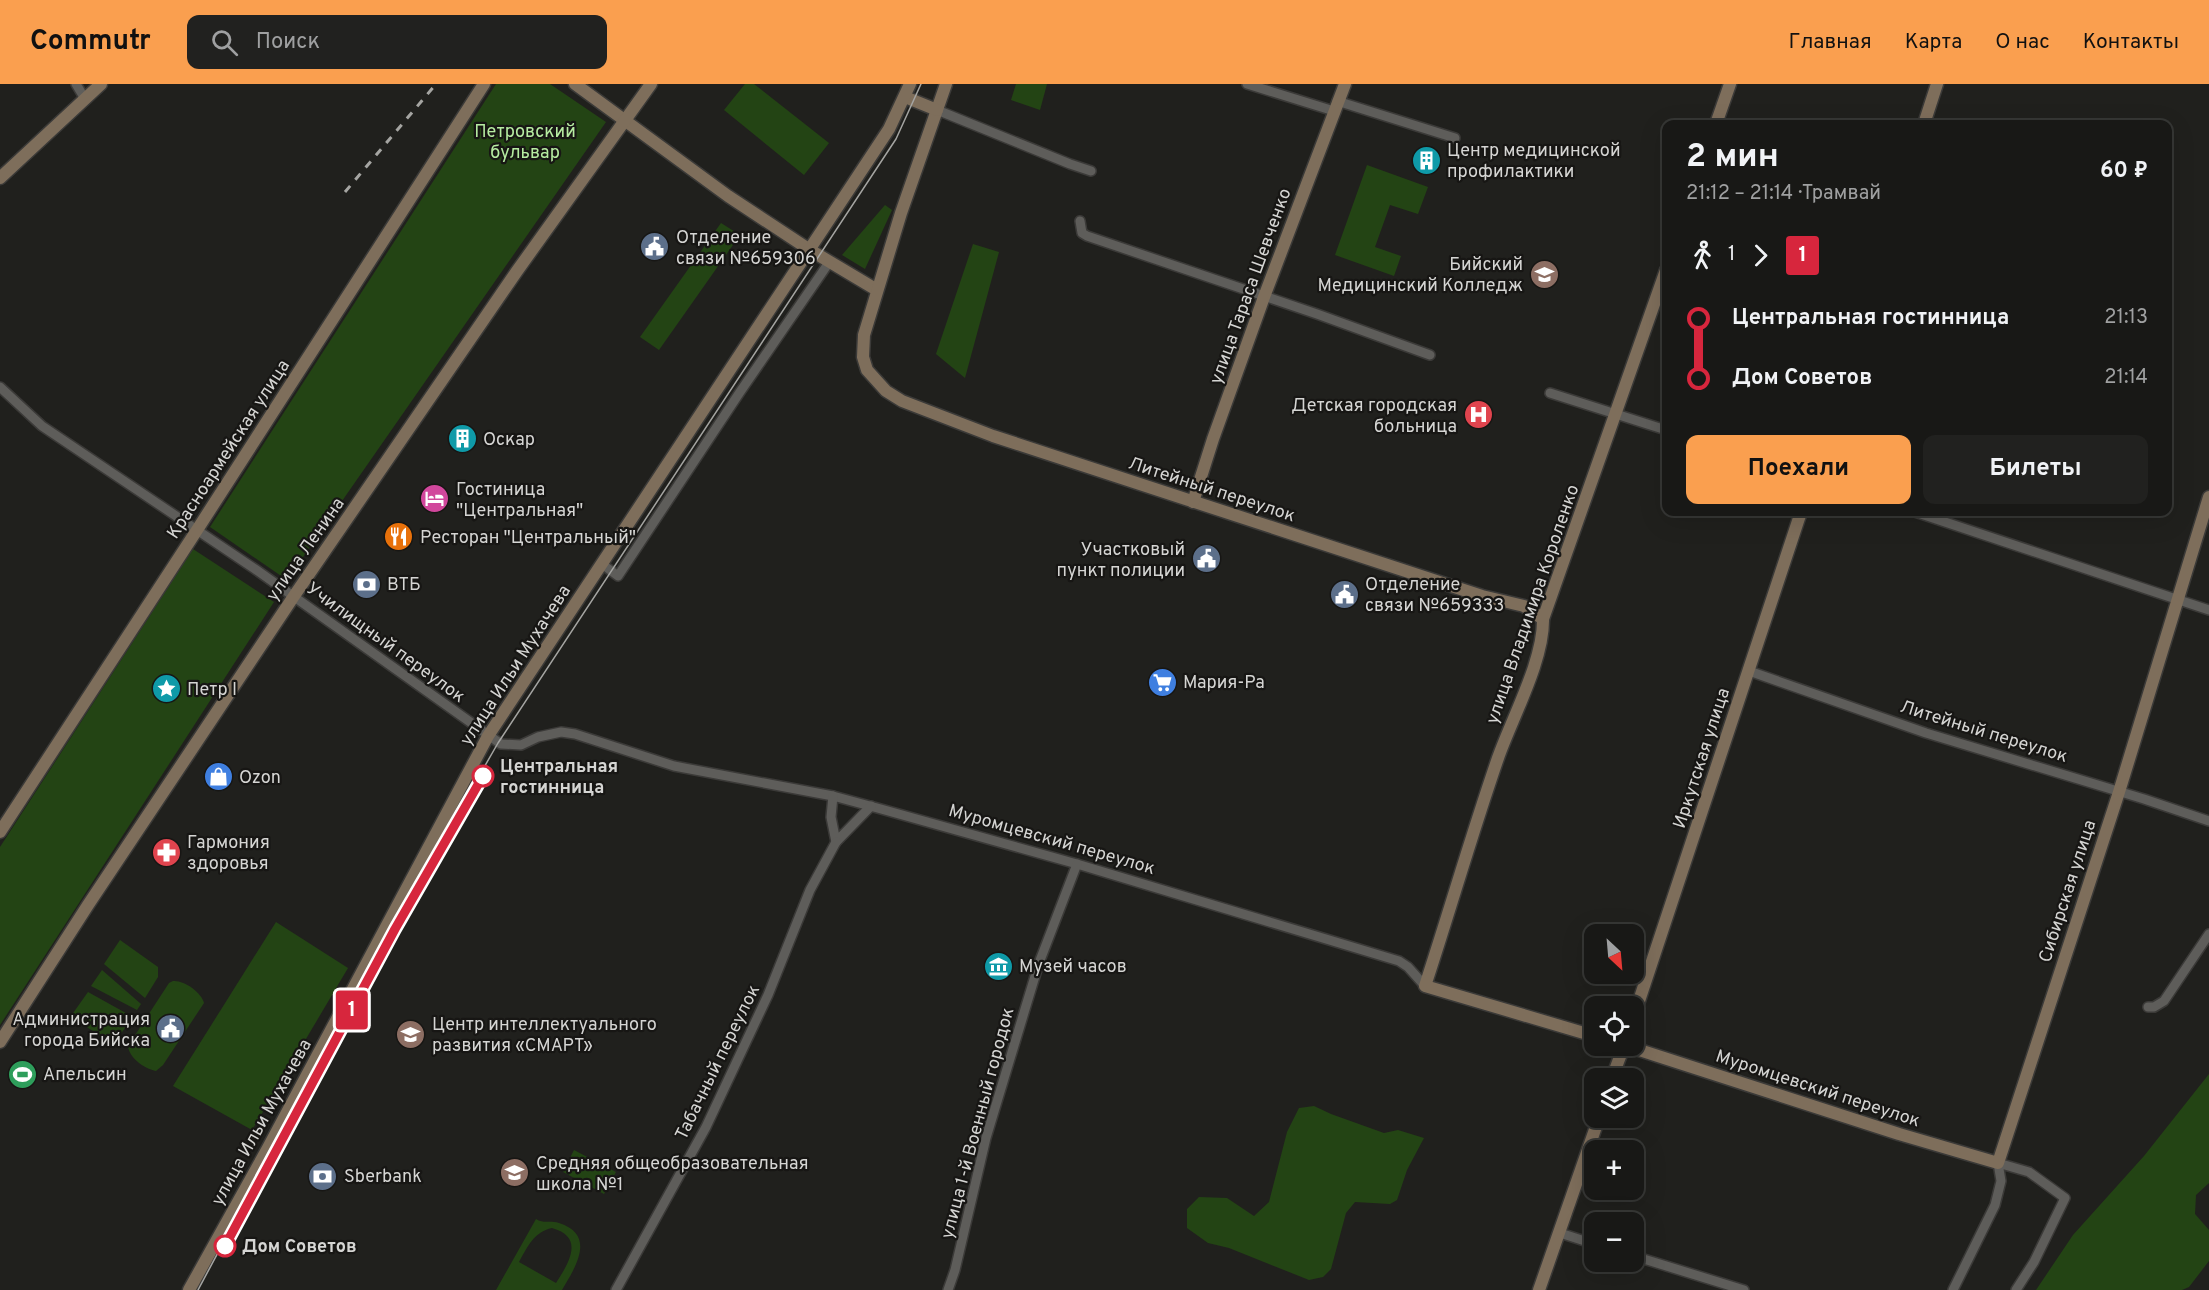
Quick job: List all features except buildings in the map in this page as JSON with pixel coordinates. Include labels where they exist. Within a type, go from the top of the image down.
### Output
[{"type":"main road","points":[[0,178],[101,84]]},
{"type":"main road","name":"Красноармейская улица","points":[[0,832],[484,84]]},
{"type":"main road","points":[[575,84],[728,196],[810,250],[877,290],[946,84]]},
{"type":"main road","name":"улица Ленина","points":[[0,1042],[88,905],[294,596],[517,271],[651,84]]},
{"type":"main road","name":"улица Ильи Мухачева","points":[[189,1290],[268,1148],[488,736],[889,129],[910,84]]},
{"type":"main road","name":"улица Тараса Шевченко","points":[[1193,502],[1264,297],[1345,84]]},
{"type":"main road","points":[[1717,120],[1730,84]]},
{"type":"main road","points":[[1925,120],[1937,84]]},
{"type":"main road","points":[[905,97],[937,110]]},
{"type":"main road","name":"улица Владимира Короленко","points":[[1425,986],[1488,788],[1537,656],[1543,636],[1543,619],[1662,282]]},
{"type":"main road","name":"Литейный переулок","points":[[877,290],[864,335],[863,357],[867,370],[876,381],[902,400],[993,436],[1482,596],[1524,606],[1543,619]]},
{"type":"main road","name":"Сибирская улица","points":[[1998,1163],[2119,792],[2209,497]]},
{"type":"main road","name":"Иркутская улица","points":[[1641,996],[1800,516]]},
{"type":"main road","name":"Муромцевский переулок","points":[[1425,986],[1584,1033]]},
{"type":"main road","name":"Муромцевский переулок","points":[[1644,1052],[1899,1134],[1998,1163]]},
{"type":"main road","points":[[1539,1290],[1596,1128]]},
{"type":"street","points":[[76,84],[85,99]]},
{"type":"street","points":[[1247,84],[1455,138]]},
{"type":"street","points":[[937,110],[1070,165],[1090,171]]},
{"type":"street","points":[[1080,221],[1082,233],[1087,236],[1430,355]]},
{"type":"street","points":[[602,564],[618,576],[830,261]]},
{"type":"street","name":"Училищный переулок","points":[[0,387],[42,426],[294,596],[488,736]]},
{"type":"street","points":[[1550,393],[1662,429]]},
{"type":"street","points":[[1928,516],[2176,601],[2209,610]]},
{"type":"street","name":"Литейный переулок","points":[[1749,671],[1926,733],[2209,821]]},
{"type":"street","name":"Муромцевский переулок","points":[[488,736],[501,744],[521,745],[538,737],[561,732],[575,734],[674,766],[833,796],[871,806],[1077,864],[1399,961],[1408,967],[1425,986]]},
{"type":"street","points":[[833,796],[831,817],[836,842]]},
{"type":"street","name":"Табачный переулок","points":[[616,1290],[710,1118],[768,995],[810,890],[836,842],[871,806]]},
{"type":"street","name":"улица 1-й Военный городок","points":[[948,1290],[955,1270],[986,1138],[1039,963],[1077,864]]},
{"type":"street","points":[[2148,1007],[2164,1001],[2209,934]]},
{"type":"street","points":[[1998,1163],[2029,1172],[2066,1198],[2034,1262],[2016,1290]]},
{"type":"street","name":"Сибирская улица","points":[[1953,1290],[1995,1205],[2001,1181],[1998,1163]]},
{"type":"street","points":[[1560,1233],[1584,1241]]},
{"type":"street","points":[[1644,1259],[1744,1290]]},
{"type":"green space","name":"Петровский бульвар","points":[[496,84],[550,84],[606,122],[287,580],[210,527]]},
{"type":"green space","points":[[745,84],[754,84],[829,143],[804,175],[724,110]]},
{"type":"green space","points":[[1016,84],[1047,84],[1040,110],[1011,100]]},
{"type":"green space","points":[[1367,165],[1428,187],[1418,214],[1390,205],[1375,247],[1401,256],[1394,276],[1335,255]]},
{"type":"green space","points":[[885,205],[892,210],[865,269],[842,255]]},
{"type":"green space","points":[[721,223],[740,235],[659,350],[640,337]]},
{"type":"green space","points":[[973,244],[999,252],[965,378],[936,354]]},
{"type":"green space","points":[[193,549],[274,602],[0,1025],[0,847]]},
{"type":"green space","points":[[276,922],[348,968],[252,1130],[173,1086]]},
{"type":"green space","points":[[120,940],[158,967],[158,977],[145,998],[104,964]]},
{"type":"green space","points":[[102,970],[141,1004],[137,1010],[91,986]]},
{"type":"green space","points":[[182,982],[192,988],[204,1003],[163,1065],[156,1071],[138,1062],[131,1055],[128,1046],[169,983]]},
{"type":"green space","points":[[88,992],[133,1017],[117,1039],[107,1041],[71,1016]]},
{"type":"green space","points":[[2209,1074],[2209,1183],[2196,1195],[2195,1214],[2209,1230],[2209,1261],[2189,1287],[2182,1290],[2036,1290],[2073,1235],[2144,1156]]},
{"type":"green space","points":[[1314,1106],[1384,1133],[1398,1130],[1424,1138],[1407,1170],[1397,1200],[1390,1204],[1355,1202],[1346,1213],[1331,1269],[1323,1277],[1309,1280],[1229,1248],[1208,1243],[1187,1228],[1187,1209],[1199,1197],[1227,1198],[1254,1216],[1269,1202],[1287,1132],[1299,1108]]},
{"type":"green space","points":[[574,1150],[616,1172],[604,1194],[563,1172]]},
{"type":"green space","points":[[536,1219],[559,1223],[571,1228],[577,1235],[580,1253],[562,1290],[496,1290]],"holes":[[[552,1228],[562,1232],[571,1244],[571,1251],[566,1267],[556,1283],[519,1262],[525,1250],[541,1233]]]},
{"type":"tram line","points":[[198,1290],[392,928],[498,743],[896,139],[921,84]]},
{"type":"tram line","name":"1","points":[[225,1246],[395,929],[483,776]]},
{"type":"railway","points":[[345,192],[436,84]]},
{"type":"place","name":"Центр медицинской профилактики","points":[[1426,160]]},
{"type":"place","name":"Отделение связи №659306","points":[[655,247]]},
{"type":"place","name":"Бийский Медицинский Колледж","points":[[1544,274]]},
{"type":"place","name":"Детская городская больница","points":[[1478,415]]},
{"type":"place","name":"Оскар","points":[[462,439]]},
{"type":"place","name":"Гостиница \"Центральная\"","points":[[435,499]]},
{"type":"place","name":"Ресторан \"Центральный\"","points":[[399,537]]},
{"type":"place","name":"Участковый пункт полиции","points":[[1206,559]]},
{"type":"place","name":"ВТБ","points":[[366,584]]},
{"type":"place","name":"Отделение связи №659333","points":[[1344,594]]},
{"type":"place","name":"Мария-Ра","points":[[1162,682]]},
{"type":"place","name":"Петр I","points":[[166,689]]},
{"type":"place","name":"Центральная гостинница","points":[[483,776]]},
{"type":"place","name":"Ozon","points":[[218,777]]},
{"type":"place","name":"Гармония здоровья","points":[[166,852]]},
{"type":"place","name":"Музей часов","points":[[998,966]]},
{"type":"place","name":"Администрация города Бийска","points":[[171,1029]]},
{"type":"place","name":"Центр интеллектуального развития «СМАРТ»","points":[[411,1034]]},
{"type":"place","name":"Апельсин","points":[[22,1074]]},
{"type":"place","name":"Средняя общеобразовательная школа №1","points":[[515,1173]]},
{"type":"place","name":"Sberbank","points":[[323,1176]]},
{"type":"place","name":"Дом Советов","points":[[225,1246]]}]
